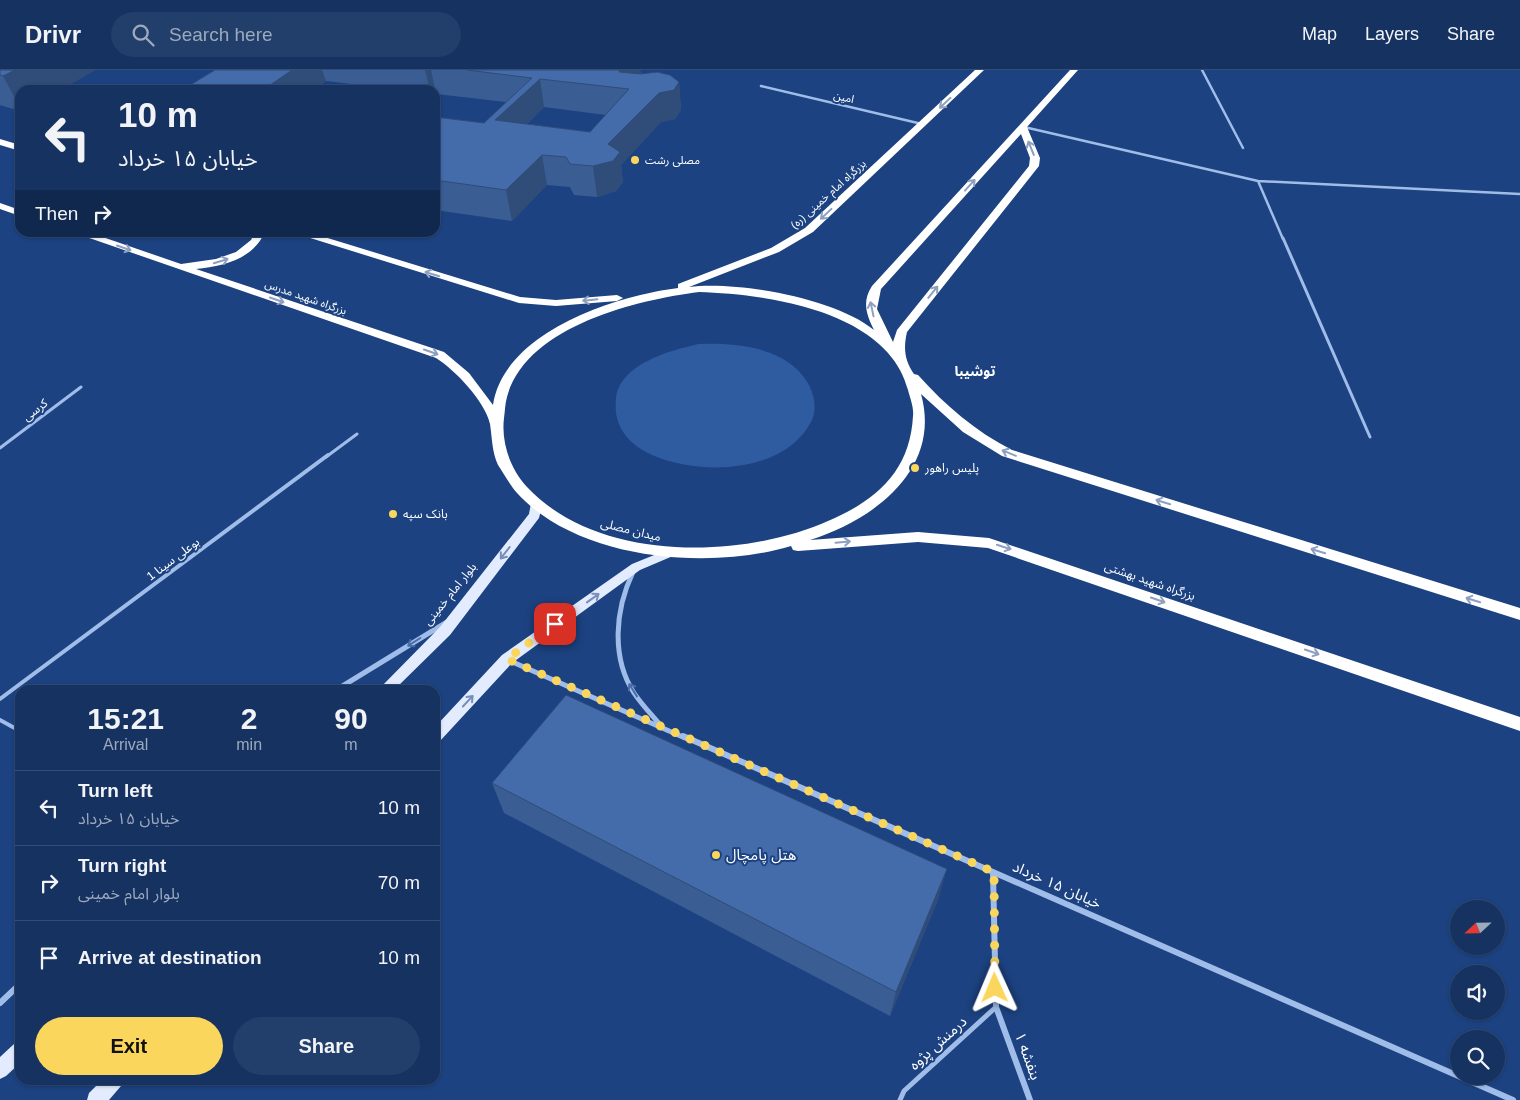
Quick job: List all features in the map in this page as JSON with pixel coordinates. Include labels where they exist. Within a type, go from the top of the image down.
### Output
[{"type":"highway","name":"بزرگراه امام خمینی (ره)","points":[[660,293],[775,250],[809,230],[980,70]]},
{"type":"highway","points":[[1074,70],[872,293],[870,303],[875,320],[900,362],[943,410],[957,422],[970,432],[1007,453],[1520,614]]},
{"type":"highway","points":[[900,362],[898,344],[901,332],[1034,166],[1035,158],[1022,127]]},
{"type":"highway","points":[[0,142],[15,146]]},
{"type":"highway","points":[[0,206],[15,211]]},
{"type":"highway","name":"بزرگراه شهید مدرس","points":[[92,237],[440,355],[457,367],[488,408],[497,426]]},
{"type":"highway","points":[[173,265],[200,265],[228,258],[250,247],[257,237]]},
{"type":"highway","points":[[312,237],[498,295],[532,302],[556,303],[660,293]]},
{"type":"highway","name":"میدان مصلی","points":[[700,289],[735,289],[769,293],[802,301],[840,315],[860,326],[900,362],[918,398],[920,422],[914,448],[896,479],[865,508],[832,527],[797,540],[760,549],[714,554],[668,553],[624,545],[594,536],[559,518],[536,509],[519,486],[501,454],[497,426],[498,409],[507,384],[522,362],[543,342],[569,324],[622,302],[660,293],[700,289]]},
{"type":"highway","name":"بزرگراه شهید بهشتی","points":[[760,549],[920,536],[950,536],[989,543],[1520,724]]},
{"type":"main road","name":"بلوار امام خمینی","points":[[390,685],[445,631],[536,509]]},
{"type":"main road","points":[[440,732],[507,659],[636,567],[668,553]]},
{"type":"main road","points":[[0,1070],[15,1055]]},
{"type":"main road","points":[[96,1100],[110,1085]]},
{"type":"street","points":[[636,567],[624,588],[619,615],[620,649],[626,678],[633,692],[663,728]]},
{"type":"street","points":[[344,685],[456,616]]},
{"type":"street","name":"خیابان ۱۵ خرداد","points":[[507,659],[1513,1100]]},
{"type":"street","name":"بنفشه ۱","points":[[994,872],[996,1007],[1030,1100]]},
{"type":"street","points":[[0,1003],[15,989]]},
{"type":"lane","points":[[1202,70],[1243,148]]},
{"type":"lane","name":"امین","points":[[762,86],[922,124]]},
{"type":"lane","points":[[1022,127],[1258,181],[1520,194]]},
{"type":"lane","points":[[1258,181],[1370,437]]},
{"type":"lane","name":"کرسی","points":[[0,448],[81,387]]},
{"type":"lane","name":"بوعلی سینا 1","points":[[19,685],[357,434]]},
{"type":"lane","name":"بوعلی سینا 1","points":[[0,699],[15,688]]},
{"type":"lane","points":[[0,720],[15,728]]},
{"type":"lane","name":"درمنش پژوه","points":[[900,1100],[904,1091],[996,1007]]},
{"type":"shaded area","points":[[699,344],[730,345],[762,350],[790,363],[810,387],[814,398],[814,416],[800,438],[783,451],[762,460],[740,466],[716,467],[693,466],[671,462],[643,451],[629,440],[620,426],[616,409],[619,387],[626,376],[636,368],[661,355]]},
{"type":"building","points":[[0,70],[15,70],[3,76],[0,75]]},
{"type":"building","points":[[215,70],[292,70],[270,85],[190,85]]},
{"type":"building","points":[[467,70],[620,70],[619,72],[641,74],[657,72],[670,75],[679,82],[674,90],[659,93],[608,144],[620,152],[613,161],[593,166],[570,164],[566,157],[542,155],[506,190],[440,181],[440,118],[484,123],[532,78]],"holes":[[[540,79],[629,89],[590,132],[495,120]]]},
{"type":"building","name":"هتل پامچال","points":[[566,695],[947,869],[896,992],[492,783]]},
{"type":"place","name":"مصلی رشت","points":[[635,160]]},
{"type":"place","name":"پلیس راهور","points":[[915,468]]},
{"type":"place","name":"بانک سپه","points":[[393,514]]},
{"type":"place","name":"هتل پامچال","points":[[716,855]]},
{"type":"district","name":"توشیبا","points":[[975,371]]},
{"type":"route","points":[[555,624],[507,659],[994,872],[995,988]]}]
